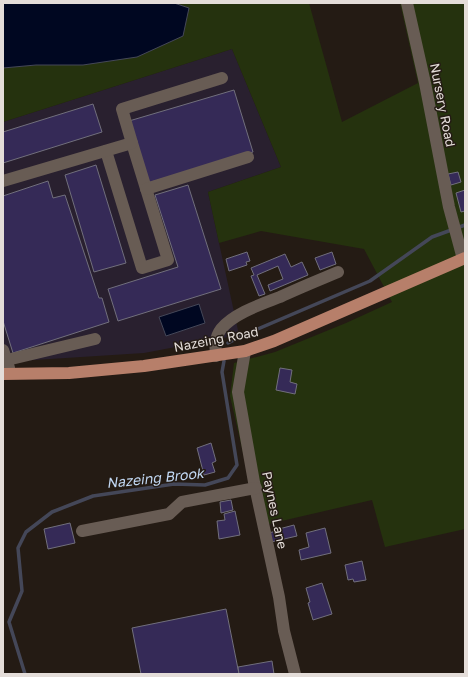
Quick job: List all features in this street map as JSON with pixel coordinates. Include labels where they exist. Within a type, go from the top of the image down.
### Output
[{"type":"main road","name":"Nazeing Road","points":[[7,374],[69,373],[144,366],[245,351],[314,325],[464,259]]},
{"type":"lane","name":"Nursery Road","points":[[407,3],[425,83],[452,221],[464,259]]},
{"type":"lane","points":[[106,151],[142,268],[168,260],[122,109],[222,78]]},
{"type":"lane","points":[[3,182],[132,143]]},
{"type":"lane","points":[[146,189],[248,157]]},
{"type":"lane","points":[[216,356],[214,346],[220,330],[226,324],[248,310],[338,272]]},
{"type":"lane","points":[[7,374],[5,355],[95,339]]},
{"type":"lane","name":"Paynes Lane","points":[[245,351],[238,392],[279,597],[284,631],[295,674]]},
{"type":"lane","points":[[82,531],[169,514],[182,502],[256,488]]},
{"type":"shaded area","points":[[232,49],[281,167],[208,192],[239,335],[144,353],[3,362],[3,122]]},
{"type":"green space","points":[[174,3],[309,3],[342,122],[418,83],[400,3],[465,3],[465,529],[385,547],[372,500],[260,526],[230,396],[234,363],[275,352],[346,323],[392,302],[364,249],[261,231],[219,243],[208,192],[281,167],[232,49],[3,122],[3,68],[36,65],[189,8]]},
{"type":"water","points":[[3,3],[174,3],[189,8],[183,36],[137,57],[83,65],[36,65],[3,68]]},
{"type":"water","points":[[199,304],[205,323],[166,336],[159,317]]},
{"type":"building","points":[[234,90],[253,152],[148,183],[129,121]]},
{"type":"building","points":[[93,104],[102,132],[3,163],[3,132]]},
{"type":"building","points":[[96,165],[126,263],[94,272],[65,175]]},
{"type":"building","points":[[458,172],[461,182],[451,185],[448,174]]},
{"type":"building","points":[[48,181],[53,198],[65,195],[99,298],[102,298],[109,322],[13,353],[3,321],[3,196]]},
{"type":"building","points":[[188,185],[221,289],[118,321],[108,289],[178,267],[155,195]]},
{"type":"building","points":[[465,190],[465,211],[461,212],[456,193]]},
{"type":"building","points":[[247,252],[250,261],[246,262],[247,265],[229,271],[226,259]]},
{"type":"building","points":[[332,252],[336,264],[320,270],[315,258]]},
{"type":"building","points":[[285,254],[291,267],[302,262],[308,275],[270,291],[268,285],[283,279],[278,266],[257,275],[265,294],[259,296],[251,276],[254,275],[251,268]]},
{"type":"building","points":[[280,368],[292,370],[290,382],[297,384],[295,394],[276,390]]},
{"type":"building","points":[[211,443],[216,461],[212,463],[215,472],[204,475],[197,448]]},
{"type":"building","points":[[231,500],[233,510],[221,513],[220,502]]},
{"type":"building","points":[[235,511],[240,535],[219,539],[217,521],[225,520],[224,514]]},
{"type":"building","points":[[70,523],[75,543],[48,549],[44,529]]},
{"type":"building","points":[[294,525],[297,536],[271,542],[269,533]]},
{"type":"building","points":[[325,528],[331,553],[301,560],[299,550],[309,547],[306,533]]},
{"type":"building","points":[[362,561],[366,580],[354,582],[353,579],[348,580],[345,565]]},
{"type":"building","points":[[322,583],[332,614],[313,620],[308,603],[310,602],[306,588]]},
{"type":"building","points":[[226,609],[239,674],[141,674],[132,628]]},
{"type":"building","points":[[272,661],[274,674],[239,674],[238,667]]},
{"type":"waterway","name":"Nazeing Brook","points":[[228,343],[370,281],[432,237],[465,225]]},
{"type":"waterway","name":"Nazeing Brook","points":[[25,674],[9,622],[22,591],[18,548],[26,532],[52,512],[93,496],[174,484],[205,485],[228,478],[237,465],[222,372],[224,361]]}]
